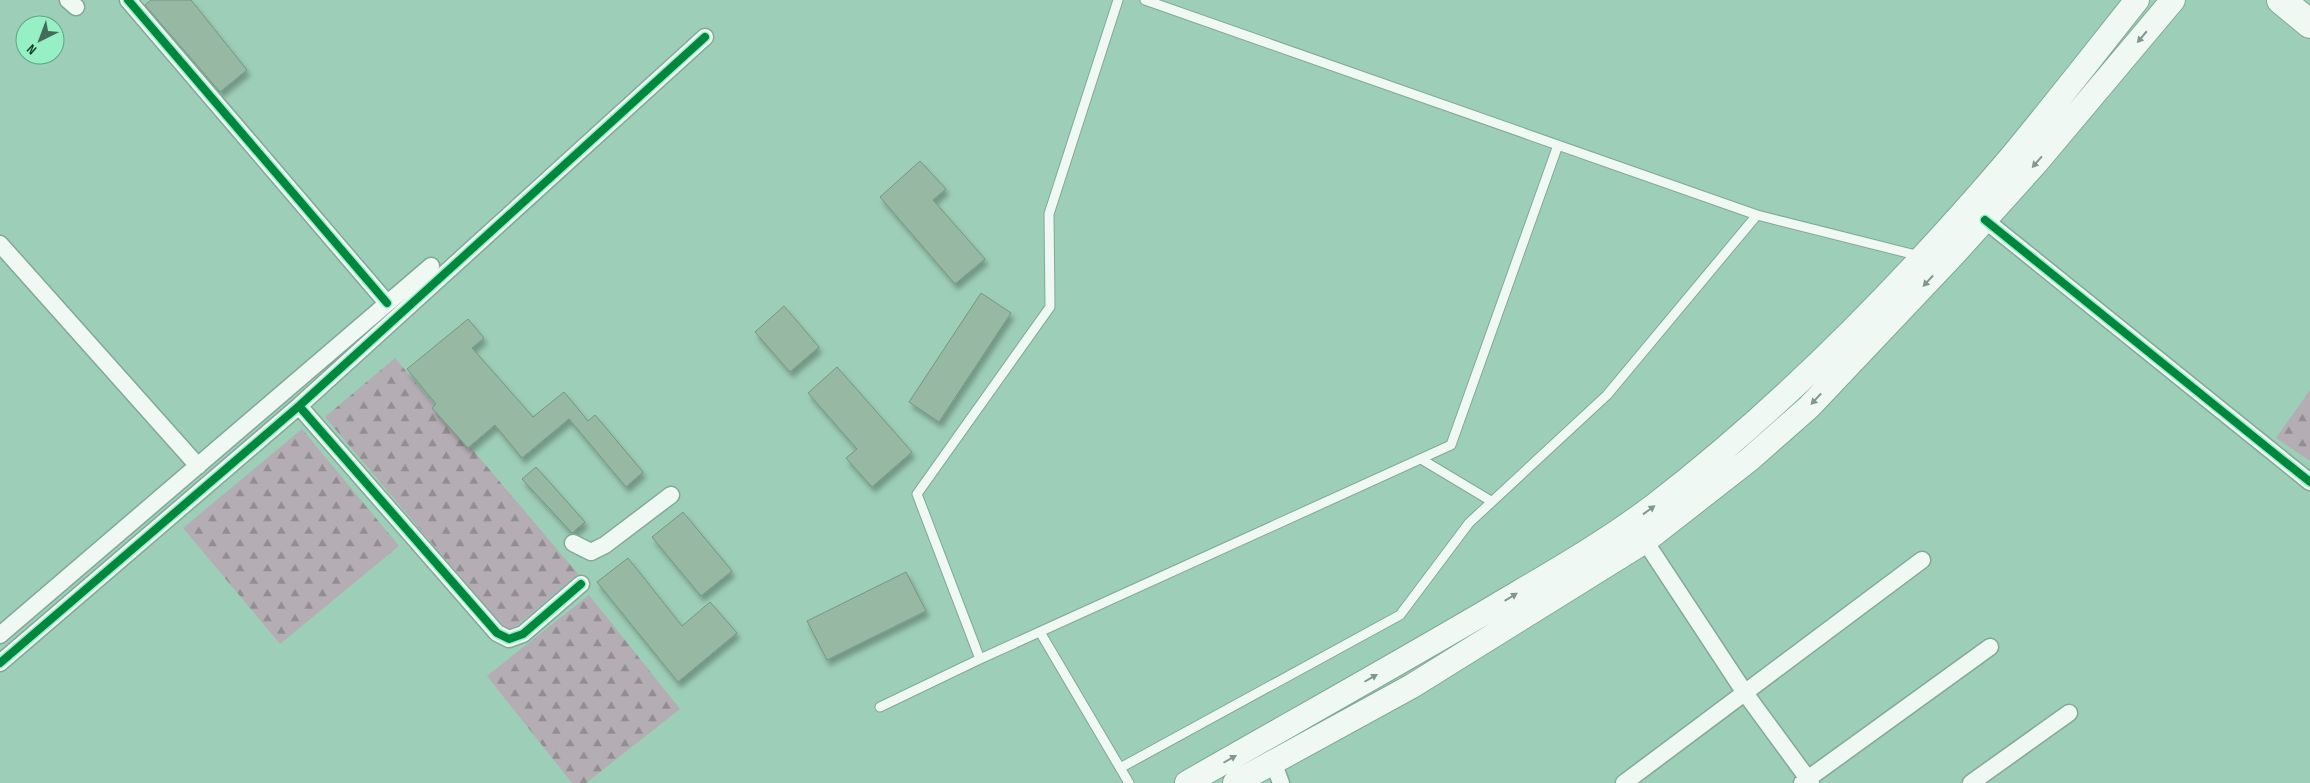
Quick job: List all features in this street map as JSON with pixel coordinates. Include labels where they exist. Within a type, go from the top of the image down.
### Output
[{"type":"highway","points":[[2281,0],[2310,24]]},
{"type":"main road","points":[[1187,783],[1464,625],[1623,529],[1735,442],[1800,381],[1922,257],[2010,158],[2137,0]]},
{"type":"main road","points":[[1235,783],[1277,772],[1645,541],[1750,459],[1809,407],[1985,220],[2036,163],[2173,0]]},
{"type":"street","points":[[128,0],[387,303]]},
{"type":"street","points":[[0,663],[299,406],[705,37]]},
{"type":"street","points":[[1985,220],[2310,482]]},
{"type":"street","points":[[0,244],[198,466]]},
{"type":"street","points":[[0,635],[431,266]]},
{"type":"street","points":[[299,406],[497,633],[509,640],[523,634],[581,584]]},
{"type":"street","points":[[573,543],[591,552],[671,495]]},
{"type":"street","points":[[1645,541],[1745,693],[1807,782],[1990,647]]},
{"type":"street","points":[[1624,783],[1922,560]]},
{"type":"street","points":[[1972,783],[2069,712]]},
{"type":"lane","points":[[980,659],[916,494],[1050,307],[1049,214],[1118,0]]},
{"type":"lane","points":[[1145,0],[1757,215],[1922,257]]},
{"type":"lane","points":[[880,707],[980,659],[1451,445],[1558,145]]},
{"type":"lane","points":[[1120,768],[1400,615],[1470,523],[1491,501],[1607,395],[1757,215]]},
{"type":"lane","points":[[1421,459],[1491,501]]},
{"type":"lane","points":[[1040,632],[1129,783]]},
{"type":"green space","points":[[395,358],[578,574],[508,633],[325,417]]},
{"type":"green space","points":[[2310,390],[2310,461],[2276,438]]},
{"type":"green space","points":[[302,429],[399,546],[280,644],[183,528]]},
{"type":"green space","points":[[589,595],[680,709],[586,783],[572,783],[487,676]]},
{"type":"building","points":[[151,0],[191,0],[247,70],[220,92],[145,5]]},
{"type":"building","points":[[920,161],[946,189],[933,200],[985,259],[955,284],[880,197]]},
{"type":"building","points":[[981,293],[1011,313],[939,422],[909,402]]},
{"type":"building","points":[[784,306],[819,347],[790,372],[755,332]]},
{"type":"building","points":[[468,319],[484,338],[472,348],[533,417],[564,392],[588,421],[595,415],[643,472],[626,487],[569,419],[522,458],[495,425],[468,448],[432,408],[436,404],[407,369]]},
{"type":"building","points":[[837,367],[912,452],[872,487],[846,458],[857,449],[808,393]]},
{"type":"building","points":[[536,467],[585,522],[572,533],[522,479]]},
{"type":"building","points":[[683,512],[732,571],[701,596],[652,537]]},
{"type":"building","points":[[628,558],[682,626],[710,602],[737,633],[678,682],[597,582]]},
{"type":"building","points":[[906,572],[926,611],[827,660],[807,621]]},
{"type":"cycle path","points":[[128,0],[387,303]]},
{"type":"cycle path","points":[[0,663],[299,406],[705,37]]},
{"type":"cycle path","points":[[1985,220],[2310,482]]},
{"type":"cycle path","points":[[299,406],[497,633],[509,639],[523,634],[581,584]]}]
